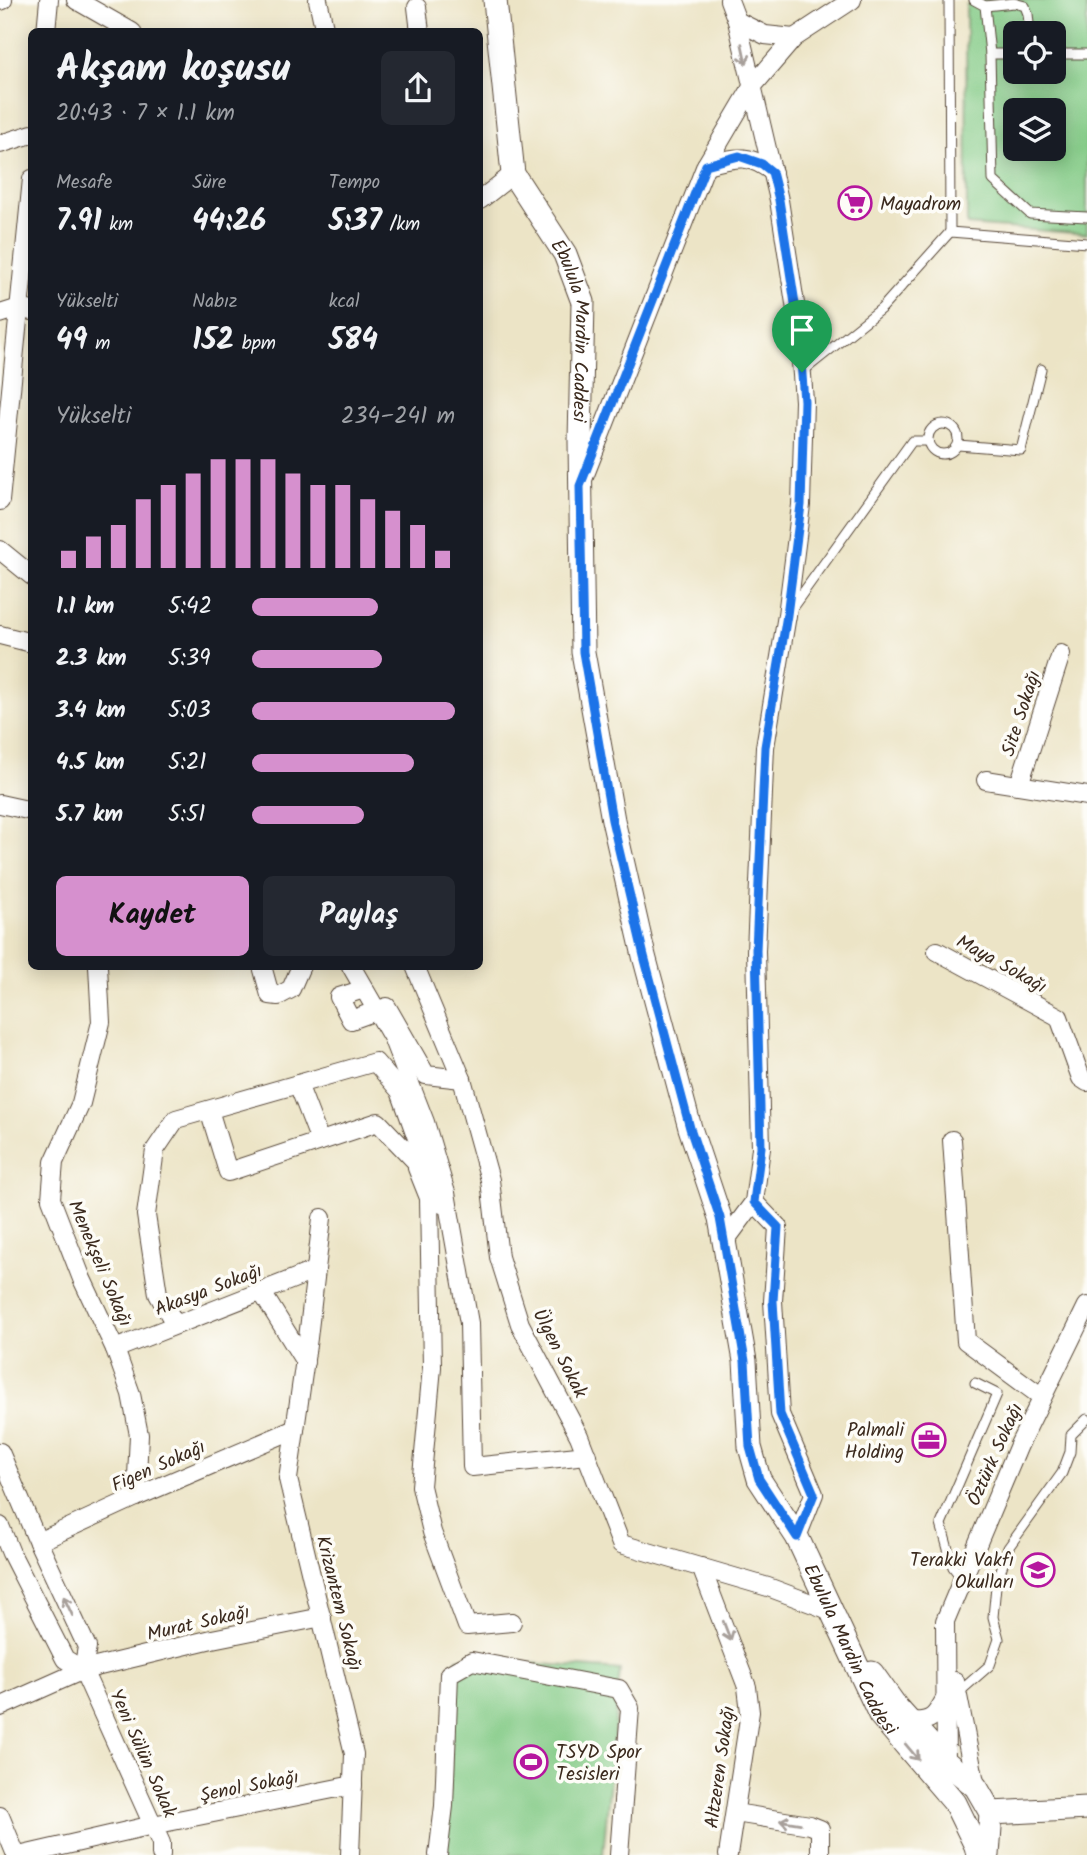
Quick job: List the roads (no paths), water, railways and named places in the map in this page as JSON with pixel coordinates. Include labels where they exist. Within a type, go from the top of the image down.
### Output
[{"type":"street","points":[[46,28],[49,0]]},
{"type":"street","points":[[76,0],[125,28]]},
{"type":"street","points":[[318,0],[324,28]]},
{"type":"street","name":"Ebulula Mardin Caddesi","points":[[495,0],[513,174],[565,254],[583,302],[580,486],[583,652],[612,820],[651,982],[690,1128],[725,1241],[745,1361],[750,1447],[759,1479],[797,1537],[880,1715],[949,1796],[976,1846],[978,1855]]},
{"type":"street","points":[[725,1241],[754,1202],[761,1147],[756,950],[765,747],[787,615],[801,505],[804,401],[798,323],[779,200],[737,21],[729,0]]},
{"type":"street","points":[[580,486],[706,165],[751,87],[794,38],[852,0]]},
{"type":"street","points":[[417,7],[420,28]]},
{"type":"street","points":[[737,21],[765,35],[794,38]]},
{"type":"street","points":[[0,144],[28,135]]},
{"type":"street","points":[[706,165],[739,156],[762,164],[772,172]]},
{"type":"street","points":[[483,198],[513,174]]},
{"type":"street","points":[[0,501],[2,465],[25,310],[28,246]]},
{"type":"street","points":[[0,314],[25,310]]},
{"type":"street","points":[[0,550],[28,573]]},
{"type":"street","points":[[0,635],[28,642]]},
{"type":"street","name":"Site Sokağı","points":[[1019,785],[1061,654]]},
{"type":"street","points":[[986,780],[1087,796]]},
{"type":"street","points":[[0,804],[28,810]]},
{"type":"street","name":"Maya Sokağı","points":[[937,950],[1059,1017],[1081,1078],[1087,1082]]},
{"type":"street","name":"Menekşeli Sokağı","points":[[98,970],[101,1022],[81,1103],[54,1162],[51,1199],[82,1279],[115,1349],[131,1394],[139,1436],[136,1497]]},
{"type":"street","points":[[263,970],[270,995],[278,996],[291,989],[299,970]]},
{"type":"street","points":[[353,970],[392,1037],[425,1122],[446,1193],[469,1323],[472,1467],[587,1455]]},
{"type":"street","name":"Ülgen Sokak","points":[[417,970],[462,1079],[490,1180],[499,1257],[520,1324],[579,1436],[621,1544],[768,1587],[837,1621]]},
{"type":"street","points":[[364,989],[339,997],[351,1020],[387,1007],[426,1075],[462,1079]]},
{"type":"street","points":[[175,1324],[158,1294],[146,1216],[155,1150],[176,1119],[375,1062],[400,1091],[430,1176]]},
{"type":"street","points":[[299,1084],[320,1141]]},
{"type":"street","points":[[209,1110],[228,1172],[378,1122],[446,1193]]},
{"type":"street","points":[[952,1140],[965,1342],[1042,1397]]},
{"type":"street","points":[[413,1158],[429,1198],[432,1367],[421,1486],[432,1532],[467,1626],[512,1622]]},
{"type":"street","points":[[428,1236],[446,1193]]},
{"type":"street","points":[[754,1202],[778,1227],[773,1301],[780,1414],[814,1494],[797,1537]]},
{"type":"street","name":"Krizantem Sokağı","points":[[322,1218],[288,1479],[354,1754],[350,1855]]},
{"type":"street","name":"Akasya Sokağı","points":[[115,1349],[316,1270]]},
{"type":"street","points":[[261,1291],[305,1362]]},
{"type":"street","name":"Öztürk Sokağı","points":[[949,1796],[946,1762],[951,1696],[945,1621],[1019,1445],[1087,1306]]},
{"type":"street","name":"Figen Sokağı","points":[[38,1542],[295,1429]]},
{"type":"street","points":[[0,1452],[87,1647],[83,1670],[65,1659],[5,1556],[0,1526]]},
{"type":"street","name":"Altzeren Sokağı","points":[[701,1567],[747,1687],[750,1712],[728,1855]]},
{"type":"street","name":"Murat Sokağı","points":[[0,1707],[83,1670],[212,1639],[322,1617]]},
{"type":"street","points":[[837,1621],[897,1708],[946,1762],[976,1787],[991,1813],[988,1855]]},
{"type":"street","points":[[438,1855],[444,1806],[449,1674],[472,1661],[619,1689],[630,1708],[619,1855]]},
{"type":"street","name":"Yeni Sülün Sokak","points":[[83,1670],[161,1843],[161,1855]]},
{"type":"street","points":[[909,1721],[924,1723],[937,1714],[951,1696]]},
{"type":"street","name":"Öztürk Sokağı","points":[[951,1696],[976,1787]]},
{"type":"street","name":"Şenol Sokağı","points":[[23,1855],[153,1825],[353,1785]]},
{"type":"street","points":[[949,1796],[991,1813],[1087,1808]]},
{"type":"street","points":[[735,1813],[820,1829],[820,1855]]},
{"type":"street","points":[[0,1816],[16,1855]]},
{"type":"lane","points":[[802,372],[882,308],[950,232],[949,0]]},
{"type":"lane","points":[[974,0],[985,6],[1013,3],[1025,6],[1029,21]]},
{"type":"lane","points":[[985,6],[993,180],[1030,214],[1087,217]]},
{"type":"lane","points":[[989,54],[1003,54]]},
{"type":"lane","points":[[1066,54],[1087,54]]},
{"type":"lane","points":[[950,232],[1087,243]]},
{"type":"lane","points":[[958,445],[1021,450],[1041,369]]},
{"type":"lane","points":[[940,424],[951,426],[958,434],[958,445],[945,454],[937,453],[928,441],[931,430],[940,424]]},
{"type":"lane","points":[[787,615],[912,441],[928,441]]},
{"type":"lane","points":[[962,1580],[953,1567],[941,1524],[997,1394],[975,1383]]},
{"type":"lane","points":[[951,1696],[990,1665],[999,1639],[993,1618],[996,1586],[1007,1548],[1062,1473],[1070,1452],[1071,1435],[1087,1419]]},
{"type":"place","name":"Mayadrom","points":[[855,203]]},
{"type":"place","name":"Palmali Holding","points":[[929,1440]]},
{"type":"place","name":"Terakki Vakfı Okulları","points":[[1038,1570]]},
{"type":"place","name":"TSYD Spor Tesisleri","points":[[531,1762]]}]
